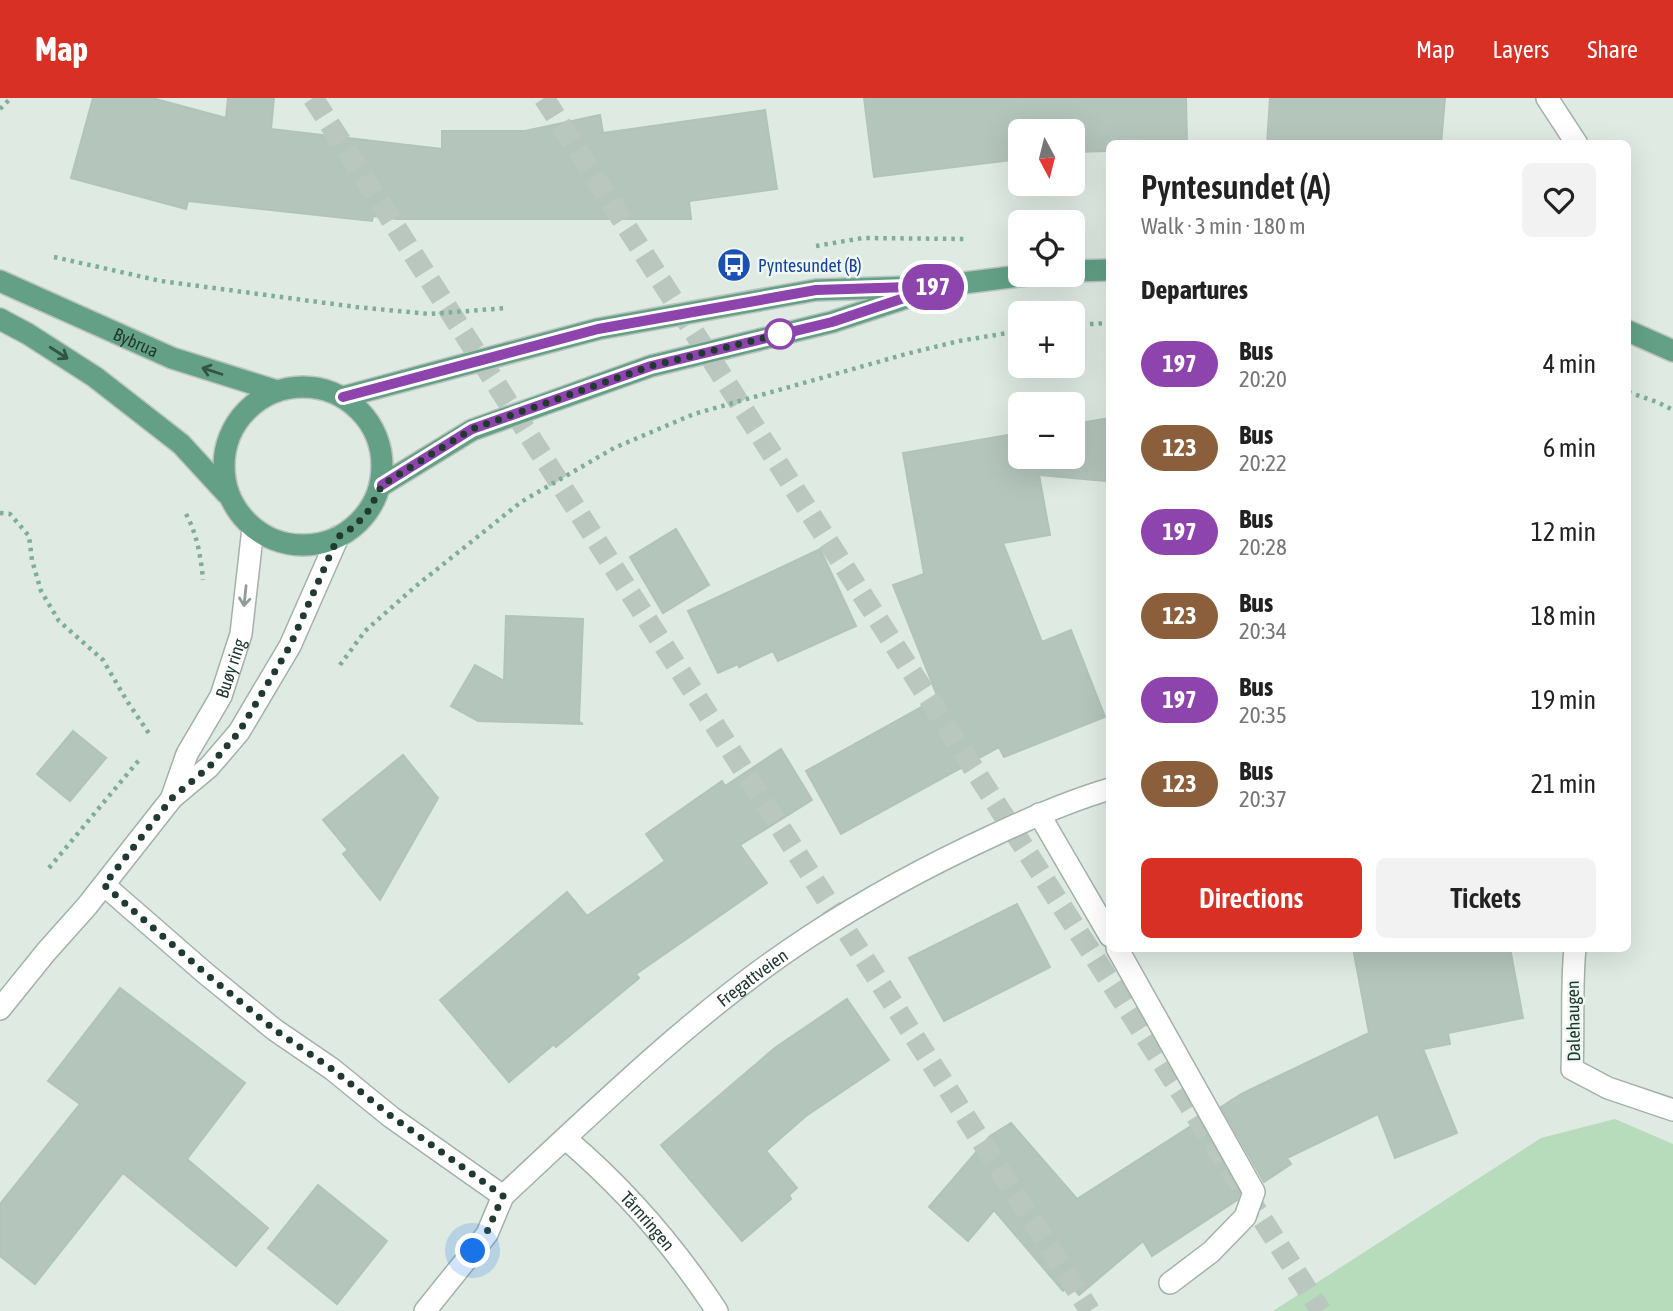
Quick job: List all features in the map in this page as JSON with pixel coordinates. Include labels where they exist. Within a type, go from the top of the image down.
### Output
[{"type":"main road","points":[[1085,271],[1106,270]]},
{"type":"main road","points":[[343,397],[598,329],[816,290],[940,286],[1008,277]]},
{"type":"main road","name":"Bybrua","points":[[0,281],[172,358],[277,391]]},
{"type":"main road","points":[[0,319],[29,334],[95,377],[181,444],[229,495],[239,513],[253,528],[272,540],[294,545],[316,544],[338,537],[355,526],[382,485],[472,429],[651,366],[832,322],[940,286]]},
{"type":"main road","points":[[1631,332],[1673,351]]},
{"type":"main road","points":[[229,495],[224,473],[225,450],[233,428],[247,410],[277,391],[308,387],[330,391],[343,397],[368,420],[379,444],[382,485]]},
{"type":"street","points":[[1548,98],[1574,140]]},
{"type":"street","points":[[1558,140],[1560,121]]},
{"type":"street","name":"Buøy ring","points":[[172,798],[187,754],[221,696],[241,634],[253,528]]},
{"type":"street","name":"Buøy ring","points":[[0,1009],[104,885],[172,798],[209,767],[239,732],[290,646],[338,537]]},
{"type":"street","name":"Fregattveien","points":[[425,1311],[486,1234],[503,1196],[651,1059],[748,981],[810,936],[937,861],[1039,814],[1106,790]]},
{"type":"street","points":[[1039,814],[1106,929]]},
{"type":"street","points":[[104,885],[275,1030],[503,1196]]},
{"type":"street","points":[[1118,952],[1254,1192],[1245,1217],[1211,1252],[1170,1283]]},
{"type":"street","name":"Dalehaugen","points":[[1575,952],[1572,1069],[1608,1088],[1673,1110]]},
{"type":"street","name":"Tårnringen","points":[[566,1139],[598,1166],[672,1247],[717,1311]]},
{"type":"path","points":[[0,110],[11,98]]},
{"type":"path","points":[[52,257],[161,281],[356,307],[429,314],[519,307]]},
{"type":"path","points":[[1085,324],[1106,323]]},
{"type":"path","points":[[340,665],[365,631],[521,502],[614,448],[694,414],[906,354],[1008,333]]},
{"type":"path","points":[[1631,392],[1673,410]]},
{"type":"path","points":[[0,513],[10,514],[29,536],[32,560],[41,591],[59,621],[103,660],[155,741]]},
{"type":"path","points":[[185,513],[191,523],[201,556],[204,588]]},
{"type":"path","points":[[49,869],[147,751]]},
{"type":"green space","points":[[1615,1119],[1673,1144],[1673,1311],[1273,1311],[1541,1138]]},
{"type":"building","points":[[93,98],[152,98],[226,118],[228,98],[274,98],[271,129],[442,149],[442,131],[525,131],[600,115],[603,133],[765,110],[777,189],[689,201],[691,219],[397,219],[373,216],[372,221],[188,201],[186,209],[71,178]]},
{"type":"building","points":[[864,98],[1186,98],[1187,140],[1106,140],[1106,151],[1085,152],[1085,119],[1008,119],[1008,160],[874,177]]},
{"type":"building","points":[[1270,98],[1445,98],[1441,140],[1267,140]]},
{"type":"building","points":[[1106,419],[1105,481],[1039,475],[1050,535],[1003,543],[1042,642],[1071,630],[1105,717],[1004,757],[999,747],[841,834],[806,771],[938,698],[893,585],[924,574],[903,453],[1008,435],[1008,469],[1085,469],[1085,422]]},
{"type":"building","points":[[676,529],[709,585],[663,613],[630,557]]},
{"type":"building","points":[[820,549],[856,626],[778,661],[773,651],[739,667],[738,664],[718,673],[688,611]]},
{"type":"building","points":[[506,616],[583,619],[579,722],[583,724],[478,721],[451,706],[475,665],[504,681]]},
{"type":"building","points":[[73,731],[106,758],[70,801],[37,774]]},
{"type":"building","points":[[781,749],[812,800],[740,845],[767,883],[636,974],[639,978],[509,1082],[440,1000],[567,892],[587,916],[665,861],[646,834],[722,781],[725,786]]},
{"type":"building","points":[[403,755],[438,798],[380,900],[343,854],[348,850],[323,820]]},
{"type":"building","points":[[1017,904],[1050,967],[944,1021],[909,958]]},
{"type":"building","points":[[1354,952],[1511,952],[1523,1018],[1448,1033],[1450,1044],[1423,1049],[1457,1133],[1395,1158],[1378,1114],[1287,1158],[1291,1164],[1264,1182],[1221,1107],[1241,1094],[1369,1033]]},
{"type":"building","points":[[120,988],[245,1083],[187,1159],[268,1228],[236,1266],[123,1173],[35,1284],[0,1256],[0,1204],[80,1104],[48,1081]]},
{"type":"building","points":[[847,999],[889,1060],[806,1116],[766,1151],[797,1188],[789,1195],[791,1199],[742,1241],[661,1145],[776,1047]]},
{"type":"building","points":[[1199,1121],[1240,1193],[1237,1200],[1152,1256],[1143,1241],[1079,1295],[1071,1285],[1063,1291],[994,1210],[968,1241],[929,1207],[990,1136],[1011,1123],[1077,1199]]},
{"type":"building","points":[[318,1185],[387,1241],[337,1304],[268,1248]]},
{"type":"tunnel","points":[[313,98],[1090,1311]]},
{"type":"tunnel","points":[[544,98],[1321,1311]]},
{"type":"bus line","name":"197","points":[[343,397],[598,329],[816,290],[940,286],[832,322],[651,366],[472,429],[382,485]]},
{"type":"place","name":"Pyntesundet (B)","points":[[734,265]]},
{"type":"route","points":[[473,1251],[486,1234],[503,1196],[275,1030],[104,885],[172,798],[209,767],[239,732],[290,646],[338,537],[355,526],[369,510],[382,485],[472,429],[651,366],[780,334]]}]
